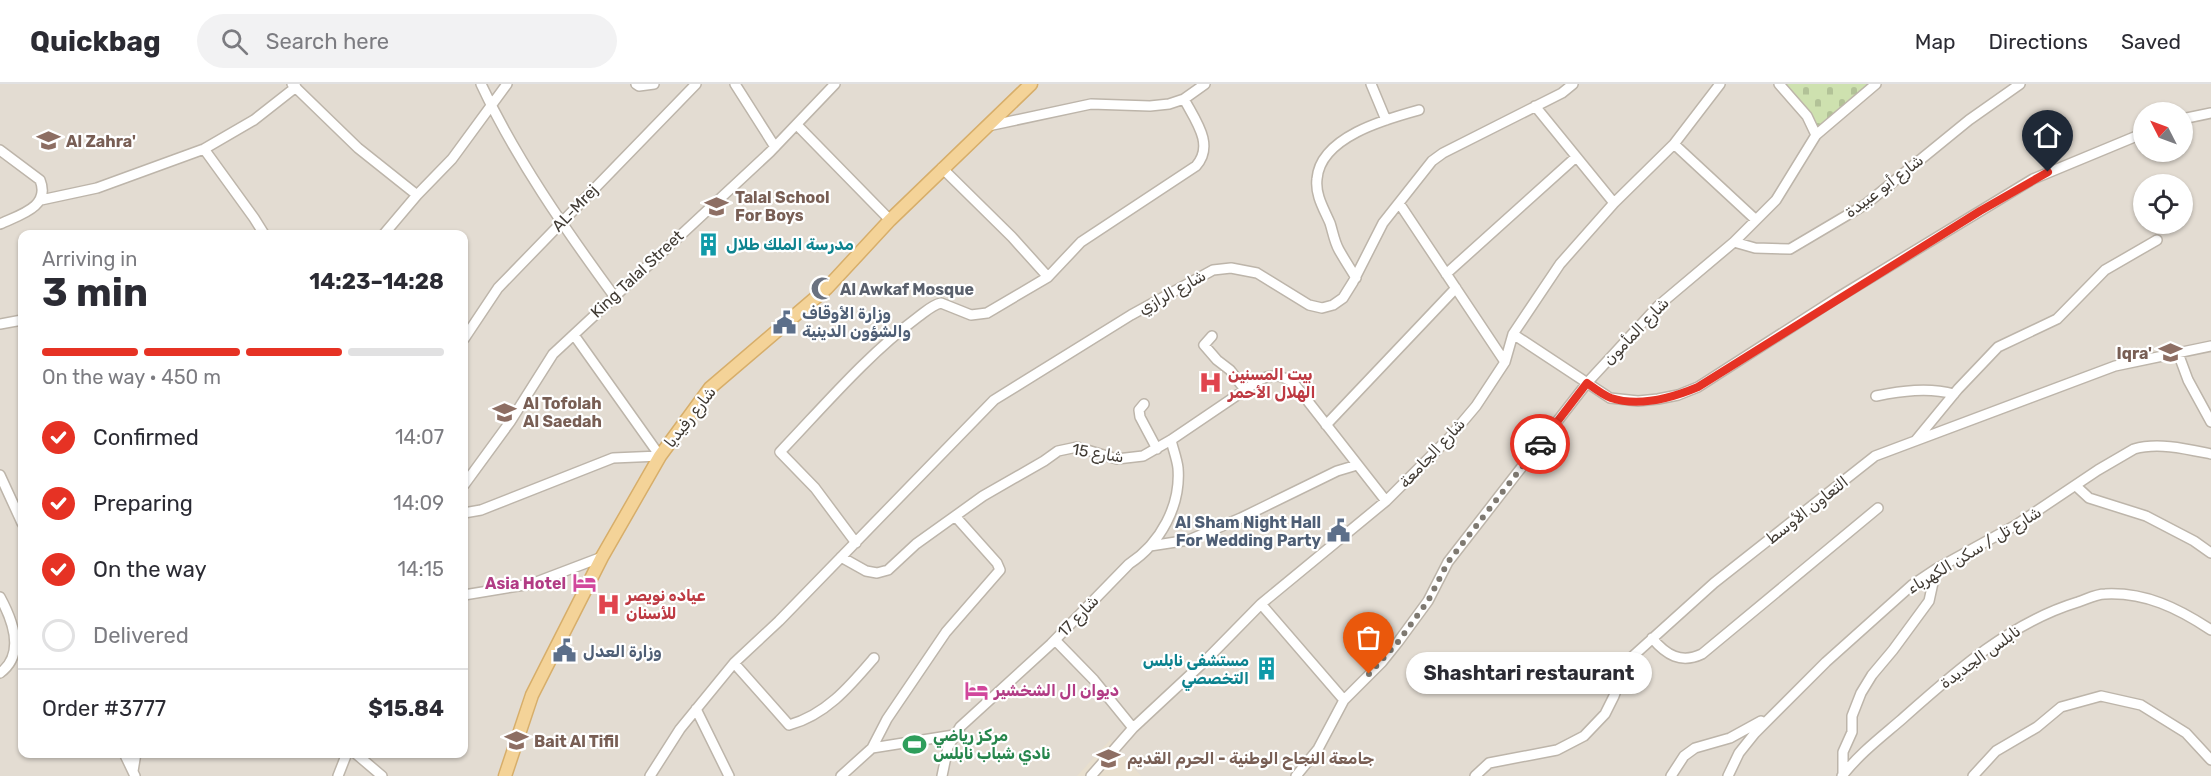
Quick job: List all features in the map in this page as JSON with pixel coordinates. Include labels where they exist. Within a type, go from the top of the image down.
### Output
[{"type":"main road","name":"شارع رفيديا","points":[[505,776],[532,695],[602,556],[660,456],[710,388],[827,288],[942,168],[1031,84]]},
{"type":"street","points":[[481,84],[491,106],[561,223],[614,296]]},
{"type":"street","points":[[387,230],[452,159],[507,84]]},
{"type":"street","points":[[636,84],[648,86],[654,84]]},
{"type":"street","name":"AL-Mrej","points":[[468,333],[498,288],[696,84]]},
{"type":"street","points":[[735,84],[775,147]]},
{"type":"street","name":"King Talal Street","points":[[468,480],[510,422],[553,354],[775,147],[835,84]]},
{"type":"street","points":[[985,126],[1091,104],[1160,106],[1184,99],[1205,84]]},
{"type":"street","points":[[1371,84],[1386,120]]},
{"type":"street","name":"شارع الرازي","points":[[856,543],[994,400],[1197,277],[1221,268],[1242,269],[1257,273],[1309,305],[1322,308],[1333,305],[1343,298],[1356,278],[1383,223],[1437,156],[1562,93],[1574,84]]},
{"type":"street","name":"شارع الجامعة","points":[[1090,776],[1133,728],[1205,661],[1261,604],[1386,501],[1449,438],[1482,397],[1505,363],[1513,334],[1560,264],[1614,203],[1674,144],[1719,84]]},
{"type":"street","points":[[1779,84],[1807,117],[1816,135]]},
{"type":"street","name":"شارع المأمون","points":[[1296,776],[1318,749],[1344,700],[1382,662],[1398,642],[1428,601],[1448,562],[1587,383],[1658,306],[1734,242],[1776,200],[1816,135],[1876,84]]},
{"type":"street","name":"شارع أبو عبيدة","points":[[1734,242],[1755,248],[1790,249],[1866,204],[1969,120],[2020,84]]},
{"type":"street","points":[[41,200],[97,188],[204,149],[254,120],[294,85],[358,148],[417,195]]},
{"type":"street","points":[[650,776],[671,741],[734,663],[856,543],[815,488],[780,452],[903,328],[932,307],[941,303],[971,315],[982,315],[1014,298],[1047,277],[1081,242],[1200,161],[1204,152],[1204,141],[1184,99]]},
{"type":"street","points":[[1535,106],[1614,203]]},
{"type":"street","points":[[1356,278],[1338,248],[1319,199],[1317,180],[1320,168],[1328,154],[1354,134],[1386,120],[1419,110]]},
{"type":"street","points":[[2193,116],[2211,112]]},
{"type":"street","points":[[797,124],[890,220]]},
{"type":"street","points":[[1513,334],[1610,398],[1638,401],[1678,395],[1698,387],[2033,179],[2133,138]]},
{"type":"street","points":[[1674,144],[1756,220]]},
{"type":"street","points":[[204,149],[262,230]]},
{"type":"street","points":[[0,150],[40,180],[43,193],[41,200],[32,209],[0,224]]},
{"type":"street","points":[[1446,274],[1576,157]]},
{"type":"street","points":[[942,168],[1012,237],[1047,277]]},
{"type":"street","points":[[1400,203],[1505,363]]},
{"type":"street","points":[[1916,441],[1954,394],[2002,345],[2057,319],[2105,270],[2157,240]]},
{"type":"street","points":[[1326,425],[1456,288]]},
{"type":"street","points":[[0,324],[18,321]]},
{"type":"street","points":[[573,335],[660,456]]},
{"type":"street","points":[[1212,336],[1204,345],[1216,360],[1230,370],[1246,391]]},
{"type":"street","name":"التعاون الأوسط","points":[[1475,776],[1490,763],[1557,750],[1584,736],[1599,722],[1610,705],[1628,662],[1652,638],[1714,583],[1875,456],[2115,366],[2211,346]]},
{"type":"street","points":[[2178,353],[2188,380],[2211,422]]},
{"type":"street","name":"شارع 15","points":[[841,557],[866,571],[882,572],[893,567],[916,544],[983,496],[1064,449],[1083,448],[1109,458],[1126,459],[1143,456],[1267,376],[1283,377],[1296,386],[1386,501]]},
{"type":"street","points":[[1876,396],[1917,391],[1941,391],[1954,394]]},
{"type":"street","points":[[1144,404],[1139,410],[1140,417],[1157,449]]},
{"type":"street","name":"شارع 17","points":[[942,776],[948,747],[954,735],[1150,546],[1170,518],[1176,494],[1178,468],[1171,440]]},
{"type":"street","name":"شارع تل / سكن الكهرباء","points":[[1728,776],[1748,740],[1801,686],[1897,597],[1936,568],[2001,534],[2113,461],[2140,447],[2171,447],[2211,454]]},
{"type":"street","points":[[468,512],[481,510],[614,458],[660,456]]},
{"type":"street","points":[[1150,546],[1189,540],[1241,518],[1337,471],[1358,465]]},
{"type":"street","points":[[0,475],[18,514]]},
{"type":"street","points":[[2076,486],[2089,498],[2146,516],[2194,541],[2211,553]]},
{"type":"street","points":[[1652,638],[1662,650],[1673,657],[1684,659],[1702,654],[1878,508]]},
{"type":"street","points":[[840,776],[872,748],[887,719],[946,632],[1000,570],[997,563],[955,516]]},
{"type":"street","points":[[468,594],[531,584],[602,556]]},
{"type":"street","points":[[1842,775],[1844,752],[1852,732],[1852,716],[1861,693],[1872,675],[1929,601],[1936,568]]},
{"type":"street","name":"نابلس الجديدة","points":[[1842,775],[1864,750],[1974,657],[2013,630],[2059,608],[2103,594],[2152,598],[2194,618],[2211,630]]},
{"type":"street","points":[[0,597],[15,633],[13,652],[9,662],[0,673]]},
{"type":"street","points":[[1261,604],[1344,700]]},
{"type":"street","points":[[1054,640],[1094,680],[1133,728]]},
{"type":"street","points":[[734,663],[789,725],[805,721],[845,692],[874,658]]},
{"type":"street","points":[[1973,776],[1996,751],[2037,727],[2061,707],[2101,696],[2141,705],[2186,734],[2211,760]]},
{"type":"street","points":[[696,709],[729,776]]},
{"type":"street","points":[[1671,776],[1684,756],[1695,748],[1730,738],[1761,721]]},
{"type":"street","points":[[872,748],[954,735]]},
{"type":"street","points":[[126,758],[134,775]]},
{"type":"street","points":[[134,775],[136,758]]},
{"type":"street","points":[[338,776],[344,758]]},
{"type":"street","points":[[361,758],[382,776]]},
{"type":"street","points":[[1099,767],[1107,776]]},
{"type":"shaded area","points":[[0,84],[2211,84],[2211,776],[0,776]]},
{"type":"shaded area","name":"جامعة النجاح الوطنية - الحرم القديم","points":[[1110,740],[1141,776],[1077,776]]},
{"type":"green space","points":[[1783,84],[1869,84],[1817,129]]},
{"type":"way so far","points":[[1369,674],[1398,642],[1428,601],[1448,562],[1540,444]]},
{"type":"place","name":"Al Zahra'","points":[[48,141]]},
{"type":"place","name":"Talal School For Boys","points":[[717,206]]},
{"type":"place","name":"مدرسة الملك طلال","points":[[708,244]]},
{"type":"place","name":"Al Awkaf Mosque","points":[[822,289]]},
{"type":"place","name":"وزارة الأوقاف والشؤون الدينية","points":[[784,322]]},
{"type":"place","name":"Iqra'","points":[[2170,353]]},
{"type":"place","name":"بيت المسنين الهلال الأحمر","points":[[1210,383]]},
{"type":"place","name":"Al Tofolah Al Saedah","points":[[505,412]]},
{"type":"place","name":"Al Sham Night Hall For Wedding Party","points":[[1339,531]]},
{"type":"place","name":"Asia Hotel","points":[[584,583]]},
{"type":"place","name":"عياده نويصر للأسنان","points":[[608,604]]},
{"type":"place","name":"وزارة العدل","points":[[565,651]]},
{"type":"place","name":"مستشفى نابلس التخصصي","points":[[1267,669]]},
{"type":"place","name":"Shashtari restaurant","points":[[1369,674]]},
{"type":"place","name":"ديوان ال الشخشير","points":[[976,690]]},
{"type":"place","name":"Bait Al Tifil","points":[[516,741]]},
{"type":"place","name":"مركز رياضي نادي شباب نابلس","points":[[915,744]]},
{"type":"place","name":"جامعة النجاح الوطنية - الحرم القديم","points":[[1109,758]]},
{"type":"route","points":[[1540,444],[1587,383],[1610,398],[1638,401],[1678,395],[1698,387],[1838,298],[2048,172]]}]
